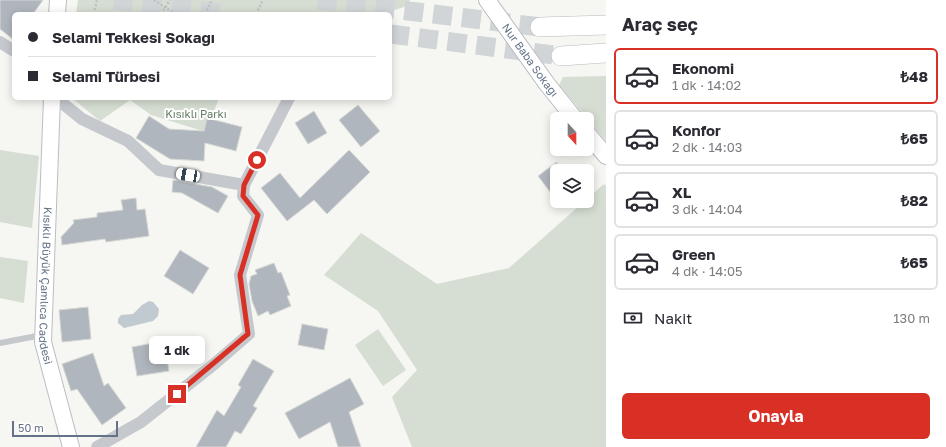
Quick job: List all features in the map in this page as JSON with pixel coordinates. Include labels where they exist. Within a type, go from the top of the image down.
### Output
[{"type":"highway","points":[[540,27],[606,25]]},
{"type":"highway","points":[[561,56],[606,53]]},
{"type":"main road","points":[[57,12],[58,0]]},
{"type":"main road","name":"Nur Baba Sokağı","points":[[486,0],[547,84],[570,112]]},
{"type":"main road","name":"Kısıklı Büyük Çamlıca Caddesi","points":[[52,100],[43,342],[54,388],[71,447]]},
{"type":"main road","points":[[594,141],[606,156]]},
{"type":"street","points":[[0,42],[12,50]]},
{"type":"street","points":[[58,100],[82,119],[128,141],[159,170],[244,185]]},
{"type":"street","points":[[98,447],[141,422],[213,365],[248,334],[240,275],[258,215],[243,196],[244,185],[288,100]]},
{"type":"lane","points":[[0,343],[43,335]]},
{"type":"path","points":[[94,12],[97,0]]},
{"type":"path","points":[[154,0],[172,12]]},
{"type":"path","points":[[162,12],[170,0]]},
{"type":"path","points":[[206,12],[212,0]]},
{"type":"path","points":[[257,12],[263,0]]},
{"type":"green space","points":[[78,0],[410,0],[407,6],[389,12],[76,12]]},
{"type":"green space","points":[[606,76],[606,141],[594,127],[594,112],[582,112],[559,85],[563,77]]},
{"type":"green space","name":"Kısıklı Parkı","points":[[74,100],[130,100],[100,121]]},
{"type":"green space","name":"Kısıklı Parkı","points":[[130,100],[218,100],[206,132],[151,115]]},
{"type":"green space","points":[[0,150],[39,156],[32,228],[0,222]]},
{"type":"green space","points":[[604,184],[606,186],[606,447],[412,447],[392,397],[417,370],[378,311],[324,275],[361,233],[437,284],[509,268],[577,208],[594,208],[594,193]]},
{"type":"green space","points":[[0,257],[28,261],[24,303],[0,298]]},
{"type":"green space","points":[[378,329],[406,370],[383,386],[355,345]]},
{"type":"shaded area","points":[[149,301],[153,302],[159,309],[158,316],[153,321],[124,328],[118,323],[118,319],[121,315],[133,314],[142,305]]},
{"type":"building","points":[[0,0],[43,0],[34,12],[12,12],[12,38],[0,29]]},
{"type":"building","points":[[358,105],[380,131],[361,147],[339,120]]},
{"type":"building","points":[[314,111],[327,133],[308,144],[295,123]]},
{"type":"building","points":[[149,116],[169,129],[204,131],[207,118],[242,127],[236,151],[205,143],[204,161],[170,159],[136,138]]},
{"type":"building","points":[[349,150],[370,172],[327,214],[314,200],[287,221],[261,188],[280,173],[300,198]]},
{"type":"building","points":[[550,167],[550,192],[538,176]]},
{"type":"building","points":[[173,180],[212,187],[228,196],[218,213],[182,193],[172,192]]},
{"type":"building","points":[[136,198],[137,210],[145,209],[149,236],[106,242],[105,239],[62,245],[61,237],[74,223],[73,220],[97,217],[97,213],[123,210],[121,200]]},
{"type":"building","points":[[180,250],[209,268],[193,294],[164,276]]},
{"type":"building","points":[[274,263],[278,273],[281,272],[290,295],[287,296],[291,306],[270,315],[268,311],[258,316],[252,301],[249,284],[251,276],[257,274],[255,270]]},
{"type":"building","points":[[88,307],[91,339],[62,342],[59,310]]},
{"type":"building","points":[[302,324],[328,329],[324,350],[298,345]]},
{"type":"building","points":[[164,341],[169,371],[137,376],[132,347]]},
{"type":"building","points":[[93,353],[104,386],[108,383],[126,408],[102,425],[77,389],[71,391],[62,364]]},
{"type":"building","points":[[253,359],[274,371],[253,406],[257,408],[241,434],[235,431],[226,447],[196,447],[217,410],[224,416],[241,387],[238,385]]},
{"type":"building","points":[[350,378],[364,404],[349,412],[361,447],[338,447],[330,422],[299,439],[285,413]]},
{"type":"tunnel","points":[[114,0],[211,12]]},
{"type":"tunnel","points":[[318,0],[540,27]]},
{"type":"tunnel","points":[[392,34],[561,56]]},
{"type":"route","points":[[177,394],[248,334],[240,275],[258,215],[243,196],[244,185],[257,160]]}]
